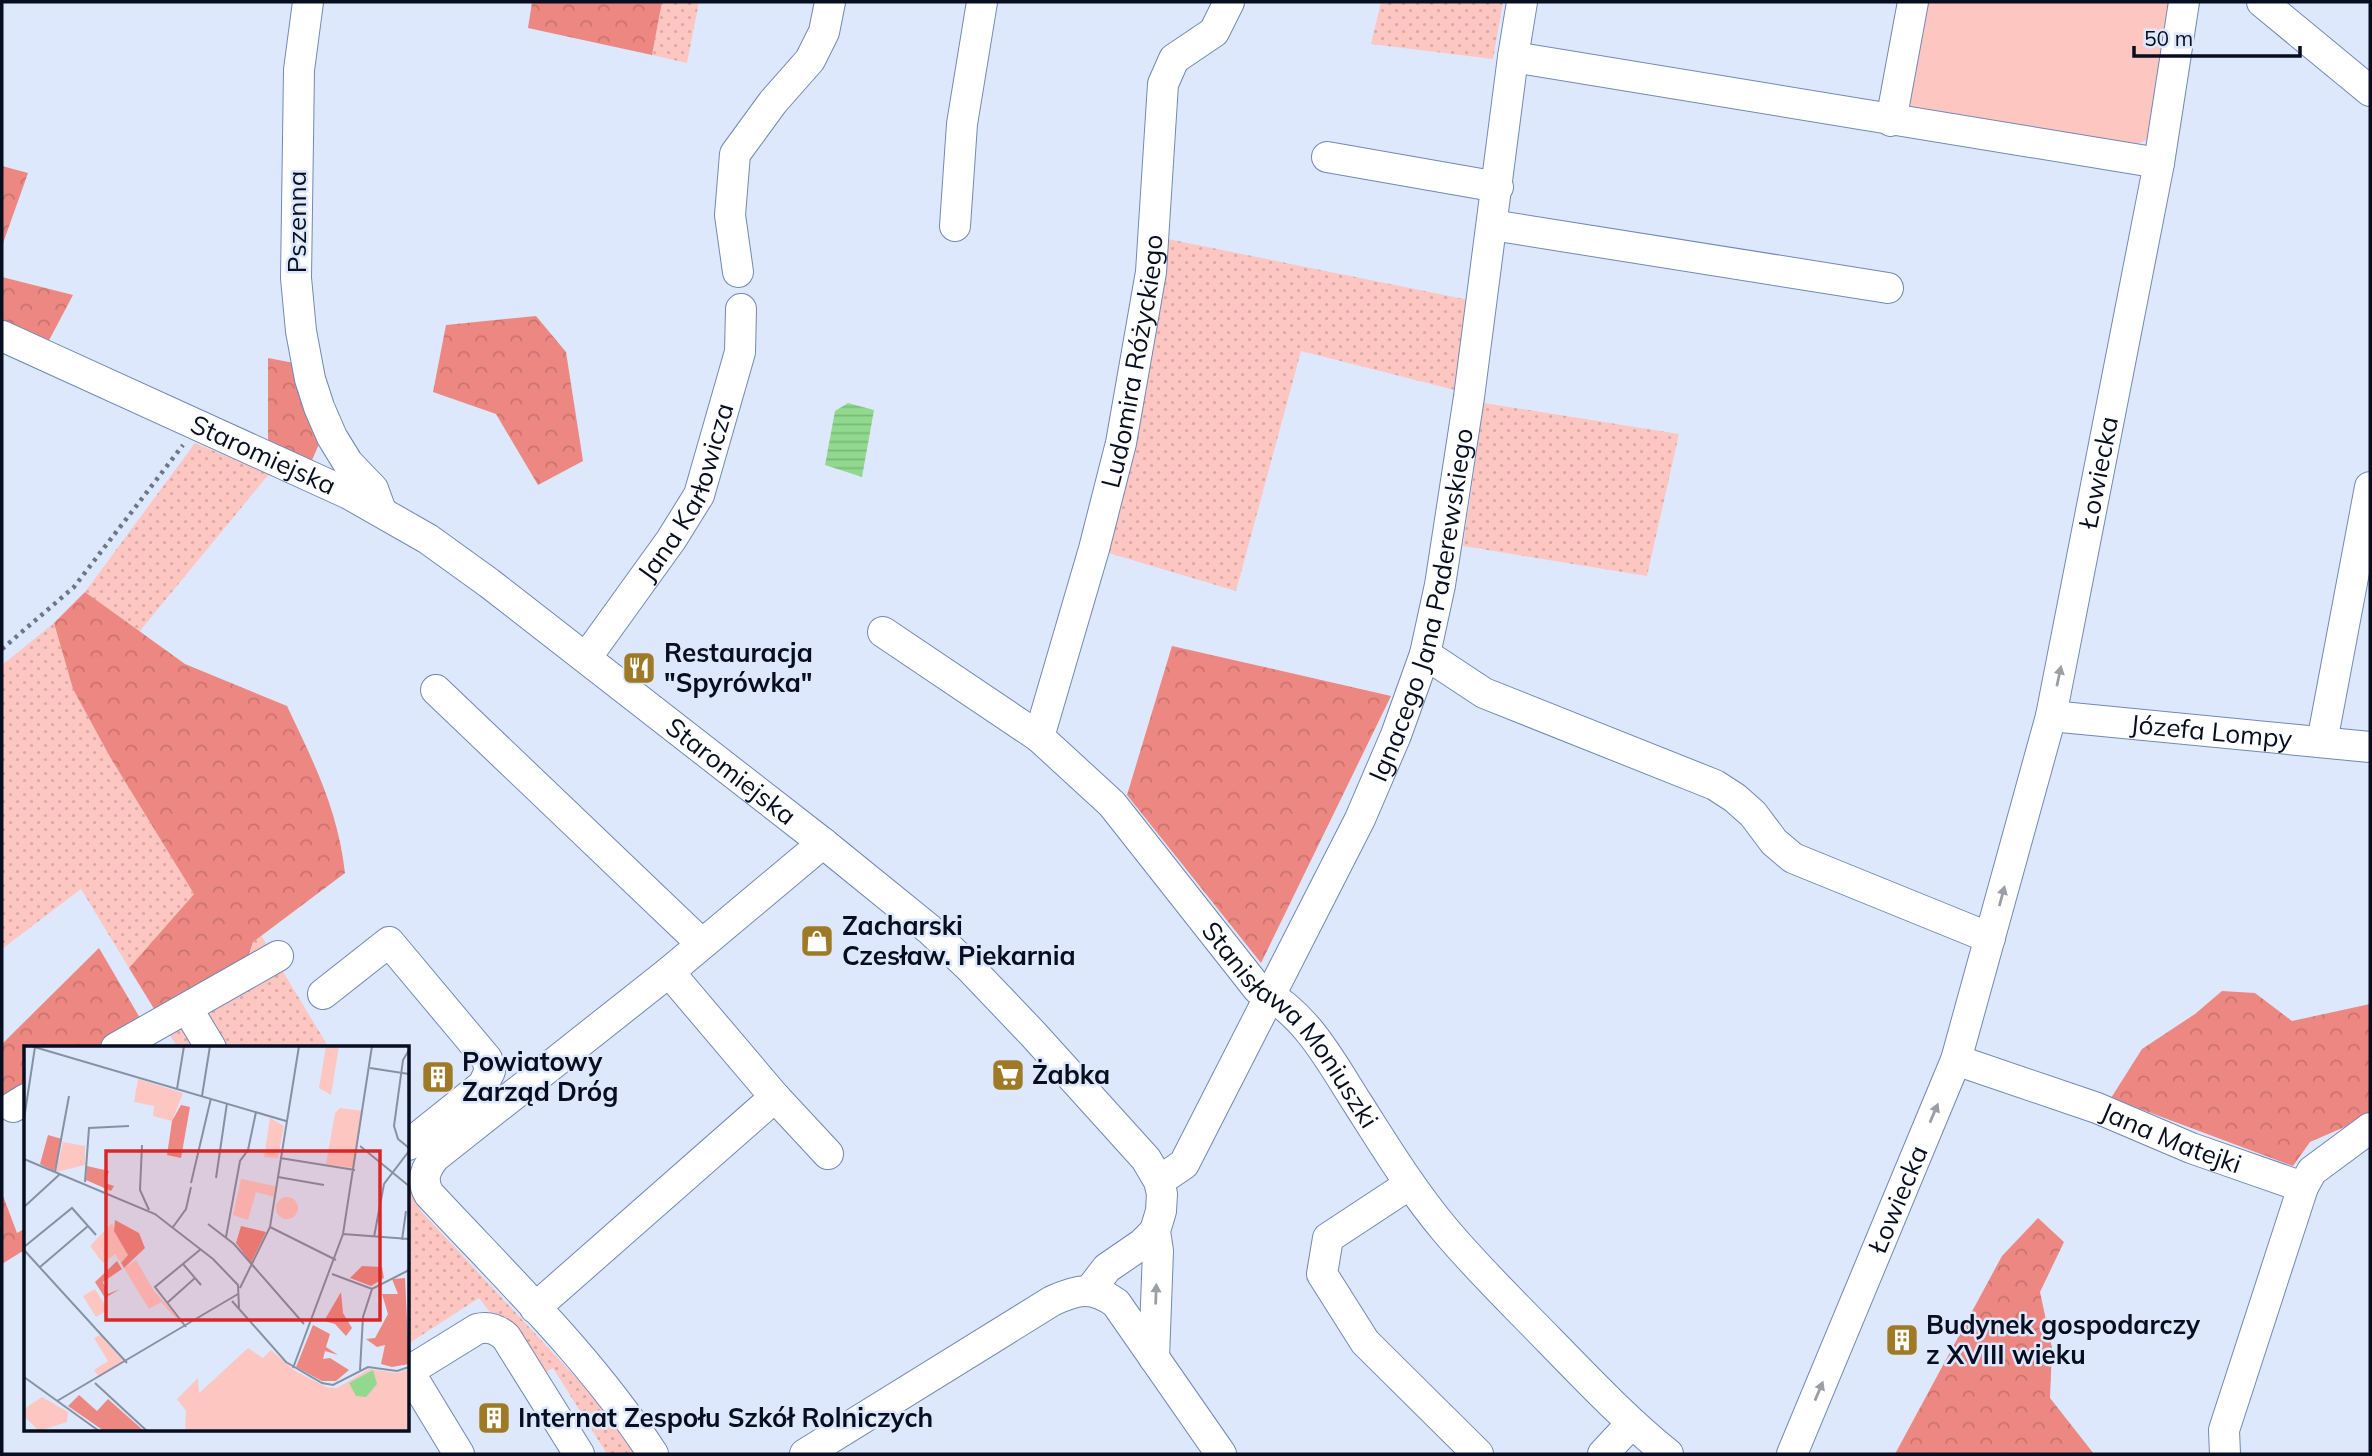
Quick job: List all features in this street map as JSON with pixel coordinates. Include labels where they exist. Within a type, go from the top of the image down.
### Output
[{"type":"street","name":"Pszenna","points":[[308,2],[299,70],[296,278],[301,331],[310,379],[332,437],[348,463],[373,489],[381,511]]},
{"type":"street","points":[[738,272],[730,215],[735,154],[810,60],[824,32],[830,2]]},
{"type":"street","points":[[954,226],[962,124],[982,2]]},
{"type":"street","name":"Ludomira Różyckiego","points":[[1039,737],[1094,548],[1121,443],[1151,272],[1163,84],[1174,59],[1214,32],[1230,2]]},
{"type":"street","name":"Ignacego Jana Paderewskiego","points":[[1159,1181],[1184,1164],[1360,819],[1396,735],[1425,654],[1440,585],[1461,450],[1522,2]]},
{"type":"street","points":[[1891,121],[1913,2]]},
{"type":"street","name":"Łowiecka","points":[[1793,1454],[1956,1060],[2051,716],[2159,163],[2184,2]]},
{"type":"street","points":[[2262,2],[2370,90]]},
{"type":"street","points":[[1513,57],[2159,163]]},
{"type":"street","points":[[1327,157],[1498,187]]},
{"type":"street","points":[[1492,225],[1888,288]]},
{"type":"street","name":"Jana Karłowicza","points":[[586,658],[671,540],[699,495],[740,352],[741,309]]},
{"type":"street","name":"Staromiejska","points":[[2,336],[309,475],[381,511],[459,561],[929,929],[970,968],[1146,1159],[1159,1181]]},
{"type":"street","points":[[309,475],[323,456],[332,437]]},
{"type":"street","points":[[2322,742],[2370,487]]},
{"type":"street","name":"Stanisława Moniuszki","points":[[883,632],[1039,737],[1112,804],[1258,989],[1271,995],[1296,1015],[1321,1048],[1410,1184],[1445,1230],[1484,1274],[1632,1424],[1668,1454]]},
{"type":"street","points":[[1425,654],[1484,693],[1715,785],[1753,814],[1774,842],[1793,858],[1990,937]]},
{"type":"street","points":[[436,690],[702,944]]},
{"type":"street","name":"Józefa Lompy","points":[[2051,716],[2370,747]]},
{"type":"street","points":[[653,1454],[588,1365],[429,1194],[416,1172],[428,1167],[435,1157],[669,972],[823,844]]},
{"type":"street","points":[[323,994],[389,942],[487,1059],[490,1070],[483,1085],[410,1143]]},
{"type":"street","points":[[120,1046],[278,956]]},
{"type":"street","points":[[669,972],[775,1097],[828,1154]]},
{"type":"street","points":[[187,1008],[210,1046]]},
{"type":"street","name":"Jana Matejki","points":[[1956,1060],[2097,1108],[2191,1148],[2303,1187]]},
{"type":"street","points":[[535,1308],[775,1097]]},
{"type":"street","points":[[2225,1454],[2224,1430],[2303,1187],[2312,1171],[2370,1128]]},
{"type":"street","points":[[1154,1358],[1158,1251],[1155,1231],[1161,1211],[1159,1181]]},
{"type":"street","points":[[1410,1184],[1328,1238],[1322,1274],[1365,1342],[1478,1454]]},
{"type":"street","points":[[1090,1290],[1107,1268],[1142,1244],[1155,1231]]},
{"type":"street","points":[[805,1454],[1052,1301],[1077,1291],[1090,1290],[1103,1294],[1116,1303],[1221,1454]]},
{"type":"street","points":[[410,1370],[477,1329],[487,1327],[499,1331],[506,1337],[579,1454]]},
{"type":"street","points":[[410,1374],[459,1454]]},
{"type":"street","points":[[1603,1454],[1632,1424]]},
{"type":"path","points":[[2,649],[74,587],[184,445]]},
{"type":"shaded area","points":[[662,2],[699,2],[687,63],[652,55]]},
{"type":"shaded area","points":[[1381,2],[1503,2],[1493,59],[1371,44]]},
{"type":"shaded area","points":[[1928,2],[2171,2],[2149,139],[2124,150],[1908,110]]},
{"type":"shaded area","points":[[1168,239],[1469,300],[1459,391],[1301,351],[1236,591],[1105,552]]},
{"type":"shaded area","points":[[848,403],[874,410],[862,477],[825,465],[835,411]]},
{"type":"shaded area","points":[[1484,403],[1679,434],[1647,576],[1463,546]]},
{"type":"shaded area","points":[[195,443],[269,474],[139,632],[85,592]]},
{"type":"shaded area","points":[[54,623],[73,689],[110,757],[194,894],[129,968],[81,889],[2,949],[2,665]]},
{"type":"shaded area","points":[[261,935],[328,1046],[177,1046],[156,1012]]},
{"type":"shaded area","points":[[410,1189],[421,1211],[608,1412],[634,1454],[607,1454],[553,1368],[539,1376],[479,1298],[410,1343]]},
{"type":"green space","points":[[532,2],[662,2],[652,55],[528,28]]},
{"type":"green space","points":[[2,166],[28,173],[2,246]]},
{"type":"green space","points":[[2,277],[73,295],[46,346],[2,326]]},
{"type":"green space","points":[[536,316],[566,352],[583,461],[538,485],[496,414],[433,392],[446,325]]},
{"type":"green space","points":[[268,358],[294,363],[323,435],[309,467],[270,451]]},
{"type":"green space","points":[[85,592],[185,664],[287,706],[324,787],[342,850],[345,873],[253,942],[245,965],[156,1012],[129,968],[194,894],[110,757],[73,689],[54,623]]},
{"type":"green space","points":[[1172,646],[1391,696],[1261,963],[1127,795]]},
{"type":"green space","points":[[99,948],[140,1018],[99,1046],[24,1046],[24,1097],[2,1112],[2,1044]]},
{"type":"green space","points":[[2222,991],[2255,993],[2292,1021],[2370,1004],[2370,1116],[2310,1142],[2293,1166],[2111,1098],[2142,1049],[2195,1014]]},
{"type":"green space","points":[[2,1193],[17,1233],[24,1229],[24,1250],[2,1264]]},
{"type":"green space","points":[[2038,1218],[2064,1242],[2040,1292],[2052,1348],[2050,1398],[2094,1454],[1895,1454],[2002,1256]]},
{"type":"place","name":"Restauracja \"Spyrówka\"","points":[[639,668]]},
{"type":"place","name":"Zacharski Czesław. Piekarnia","points":[[817,941]]},
{"type":"place","name":"Żabka","points":[[1008,1075]]},
{"type":"place","name":"Powiatowy Zarząd Dróg","points":[[438,1077]]},
{"type":"place","name":"Budynek gospodarczy z XVIII wieku","points":[[1902,1340]]},
{"type":"place","name":"Internat Zespołu Szkół Rolniczych","points":[[494,1418]]}]
